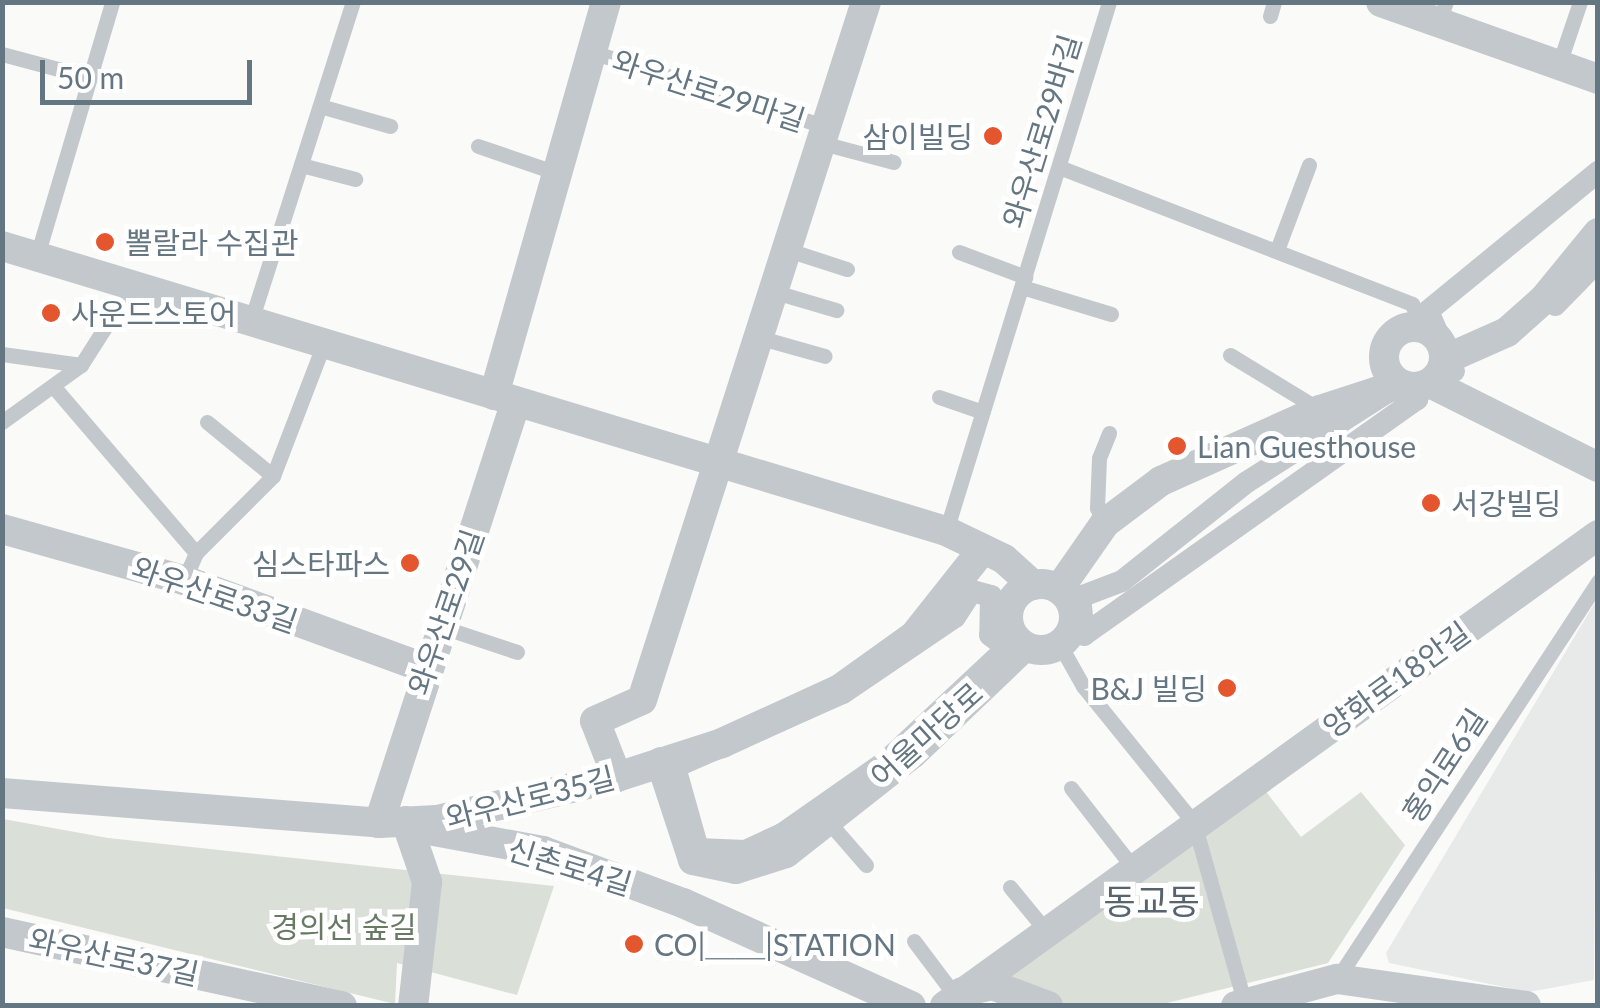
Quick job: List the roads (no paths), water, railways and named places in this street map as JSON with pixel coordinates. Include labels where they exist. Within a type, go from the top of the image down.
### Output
[{"type":"street","name":"와우산로29길","points":[[399,824],[424,668],[442,627],[505,398],[557,173],[606,2]]},
{"type":"street","name":"와우산로29마길","points":[[722,463],[866,2]]},
{"type":"street","points":[[1381,2],[1442,12],[1598,78]]},
{"type":"street","points":[[1598,172],[1428,310],[1453,372],[1522,338],[1598,261]]},
{"type":"street","points":[[1598,233],[1544,299],[1507,332],[1424,376],[1247,482],[1122,580],[1080,597],[1084,635],[1418,399],[1424,376],[1438,337],[1421,327],[1402,328],[1384,351],[1386,370],[1424,376],[1598,467]]},
{"type":"street","points":[[2,246],[946,532],[1046,587],[1074,617],[1060,645],[1044,651],[1024,646],[1010,631],[1008,610],[1017,594],[1046,587],[1106,523],[1161,480],[1320,410],[1424,376]]},
{"type":"street","points":[[617,777],[595,721],[642,700],[722,463]]},
{"type":"street","name":"와우산로33길","points":[[2,529],[190,566],[424,668]]},
{"type":"street","name":"양화로18안길","points":[[950,1000],[1598,535]]},
{"type":"street","name":"와우산로35길","points":[[2,793],[399,824],[437,820],[617,777],[722,743],[840,689],[914,636],[983,549]]},
{"type":"street","points":[[660,762],[693,860],[700,856],[745,851],[782,834],[885,762],[1007,648],[990,635],[991,596],[972,591],[955,617],[843,694],[675,767],[700,856],[683,904],[912,1006]]},
{"type":"street","name":"어울마당로","points":[[700,856],[736,870],[786,852],[912,754],[1024,646]]},
{"type":"street","points":[[399,824],[427,882],[419,1004]]},
{"type":"street","name":"신촌로4길","points":[[399,824],[543,851],[683,904]]},
{"type":"street","name":"와우산로37길","points":[[2,932],[342,1006]]},
{"type":"street","points":[[1240,1005],[1337,979],[1526,1006]]},
{"type":"street","points":[[950,1000],[992,985],[1048,1006]]},
{"type":"lane","points":[[37,256],[112,2]]},
{"type":"lane","points":[[251,321],[353,2]]},
{"type":"lane","name":"와우산로29바길","points":[[946,532],[1109,2]]},
{"type":"lane","points":[[1559,64],[1580,2]]},
{"type":"lane","name":"와우산로29마길","points":[[592,52],[894,162]]},
{"type":"lane","points":[[2,54],[88,77]]},
{"type":"lane","points":[[320,106],[390,126]]},
{"type":"lane","points":[[478,146],[557,173]]},
{"type":"lane","points":[[301,165],[355,179]]},
{"type":"lane","points":[[1277,250],[1308,165]]},
{"type":"lane","points":[[1059,166],[1412,304],[1421,327]]},
{"type":"lane","points":[[788,250],[847,269]]},
{"type":"lane","name":"와우산로29바길","points":[[959,252],[1024,282],[1111,314]]},
{"type":"lane","points":[[2,422],[82,365],[132,285]]},
{"type":"lane","points":[[775,292],[836,310]]},
{"type":"lane","points":[[761,338],[825,356]]},
{"type":"lane","points":[[53,386],[190,566],[273,476],[324,343]]},
{"type":"lane","points":[[2,354],[82,365]]},
{"type":"lane","points":[[1230,355],[1320,410]]},
{"type":"lane","points":[[939,397],[983,412]]},
{"type":"lane","points":[[207,422],[273,476]]},
{"type":"lane","points":[[1106,523],[1098,492],[1099,458],[1109,433]]},
{"type":"lane","name":"홍익로6길","points":[[1337,979],[1598,580]]},
{"type":"lane","points":[[442,627],[516,652]]},
{"type":"lane","points":[[1060,645],[1083,686],[1194,823],[1240,1005]]},
{"type":"lane","points":[[1071,788],[1132,866]]},
{"type":"lane","points":[[826,819],[866,866]]},
{"type":"lane","points":[[1010,887],[1046,932]]},
{"type":"lane","points":[[914,942],[950,1000]]},
{"type":"place","name":"삼이빌딩","points":[[993,136]]},
{"type":"place","name":"뽈랄라 수집관","points":[[105,242]]},
{"type":"place","name":"사운드스토어","points":[[51,313]]},
{"type":"place","name":"Lian Guesthouse","points":[[1177,446]]},
{"type":"place","name":"서강빌딩","points":[[1431,503]]},
{"type":"place","name":"심스타파스","points":[[410,563]]},
{"type":"place","name":"B&J 빌딩","points":[[1227,688]]},
{"type":"place","name":"CO|＿＿|STATION","points":[[634,944]]},
{"type":"district","name":"동교동","points":[[1152,900]]},
{"type":"park label","name":"경의선 숲길","points":[[344,926]]}]
